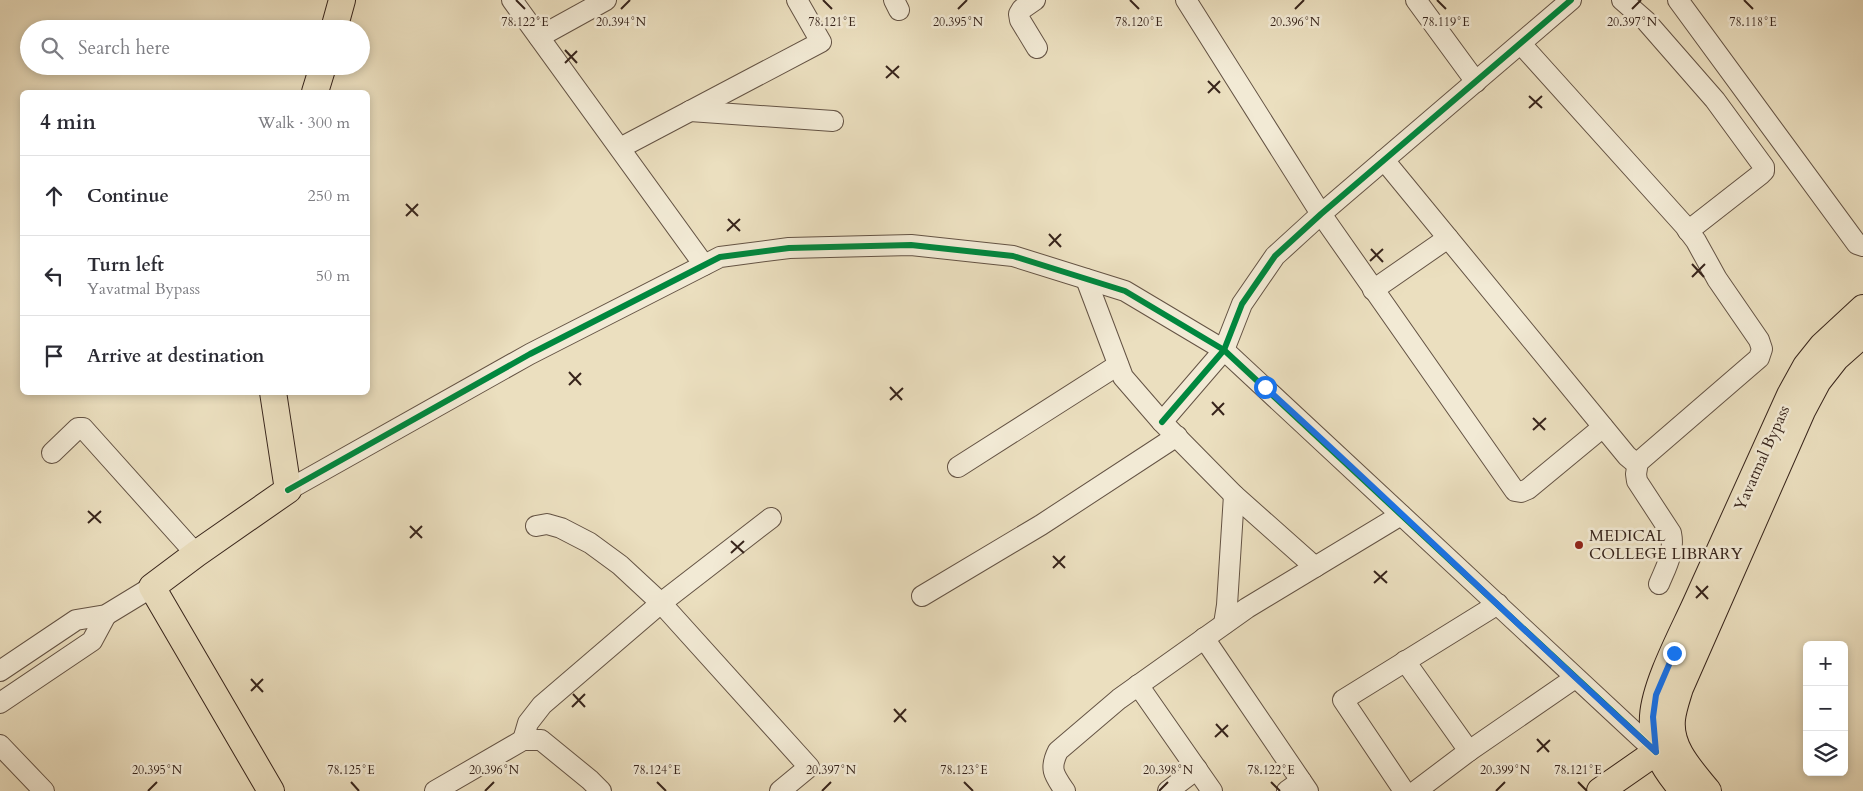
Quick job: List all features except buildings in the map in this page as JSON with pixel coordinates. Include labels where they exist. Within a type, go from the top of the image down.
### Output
[{"type":"main road","points":[[336,20],[342,0]]},
{"type":"main road","points":[[316,90],[320,75]]},
{"type":"main road","name":"Yavatmal Bypass","points":[[1683,791],[1670,776],[1666,749],[1653,717],[1656,695],[1790,395],[1806,366],[1822,346],[1863,308]]},
{"type":"main road","name":"Yavatmal Bypass","points":[[1666,749],[1680,688],[1802,411],[1818,381],[1836,358],[1863,334]]},
{"type":"main road","points":[[272,791],[152,587],[288,490],[273,395]]},
{"type":"main road","points":[[1600,791],[1666,749]]},
{"type":"main road","name":"Yavatmal Bypass","points":[[1666,749],[1688,766],[1708,791]]},
{"type":"street","points":[[512,0],[704,265]]},
{"type":"street","points":[[539,37],[606,0]]},
{"type":"street","points":[[620,148],[821,42],[797,0]]},
{"type":"street","points":[[1035,0],[1022,9],[1019,14],[1020,20],[1037,48]]},
{"type":"street","points":[[1186,0],[1321,214],[1515,491],[1521,492],[1528,489],[1603,427]]},
{"type":"street","points":[[1416,0],[1476,82]]},
{"type":"street","points":[[1162,422],[1224,350],[1242,304],[1275,256],[1321,214],[1571,0]]},
{"type":"street","points":[[1622,0],[1646,21],[1714,100],[1764,167],[1764,171],[1761,174],[1688,231]]},
{"type":"street","points":[[1678,0],[1857,244],[1863,246]]},
{"type":"street","points":[[1521,44],[1696,241],[1717,279],[1759,340],[1762,348],[1759,358],[1638,462],[1637,481],[1671,533],[1673,542],[1672,554],[1659,584]]},
{"type":"street","points":[[690,111],[833,121]]},
{"type":"street","points":[[1384,160],[1626,456],[1632,462],[1638,462]]},
{"type":"street","points":[[1373,290],[1448,238]]},
{"type":"street","points":[[288,490],[530,354],[720,257],[789,248],[911,245],[1013,256],[1125,291],[1224,350],[1498,604],[1574,678],[1666,749]]},
{"type":"street","points":[[1086,279],[1123,377],[1162,422],[1234,495],[1315,567]]},
{"type":"street","points":[[958,467],[1118,365]]},
{"type":"street","points":[[52,453],[78,428],[83,428],[196,554]]},
{"type":"street","points":[[922,596],[1041,525],[1177,436]]},
{"type":"street","points":[[1224,624],[1227,605],[1234,495]]},
{"type":"street","points":[[1065,791],[1056,778],[1052,763],[1058,751],[1138,685],[1224,624],[1401,515]]},
{"type":"street","points":[[523,740],[528,723],[542,705],[661,603],[771,518]]},
{"type":"street","points":[[536,526],[546,524],[561,528],[590,543],[620,565],[661,603],[809,767],[780,791]]},
{"type":"street","points":[[0,671],[76,620],[106,615],[152,587]]},
{"type":"street","points":[[1404,791],[1343,700],[1498,604]]},
{"type":"street","points":[[0,703],[92,641],[106,615]]},
{"type":"street","points":[[1204,638],[1298,788]]},
{"type":"street","points":[[1405,661],[1469,750]]},
{"type":"street","points":[[1416,791],[1469,750],[1574,678]]},
{"type":"street","points":[[1138,685],[1212,791]]},
{"type":"street","points":[[435,791],[523,740],[541,740],[590,780],[600,791]]},
{"type":"street","points":[[0,745],[44,791]]},
{"type":"street","points":[[1168,791],[1197,769]]},
{"type":"cycle path","points":[[1162,422],[1224,350],[1242,304],[1275,256],[1321,214],[1571,0]]},
{"type":"cycle path","points":[[288,490],[530,354],[720,257],[789,248],[911,245],[1013,256],[1125,291],[1224,350],[1656,752]]},
{"type":"place","name":"MEDICAL COLLEGE LIBRARY","points":[[1579,545]]},
{"type":"route","points":[[1265,387],[1498,604],[1574,678],[1656,752],[1653,717],[1656,695],[1674,653]]}]
